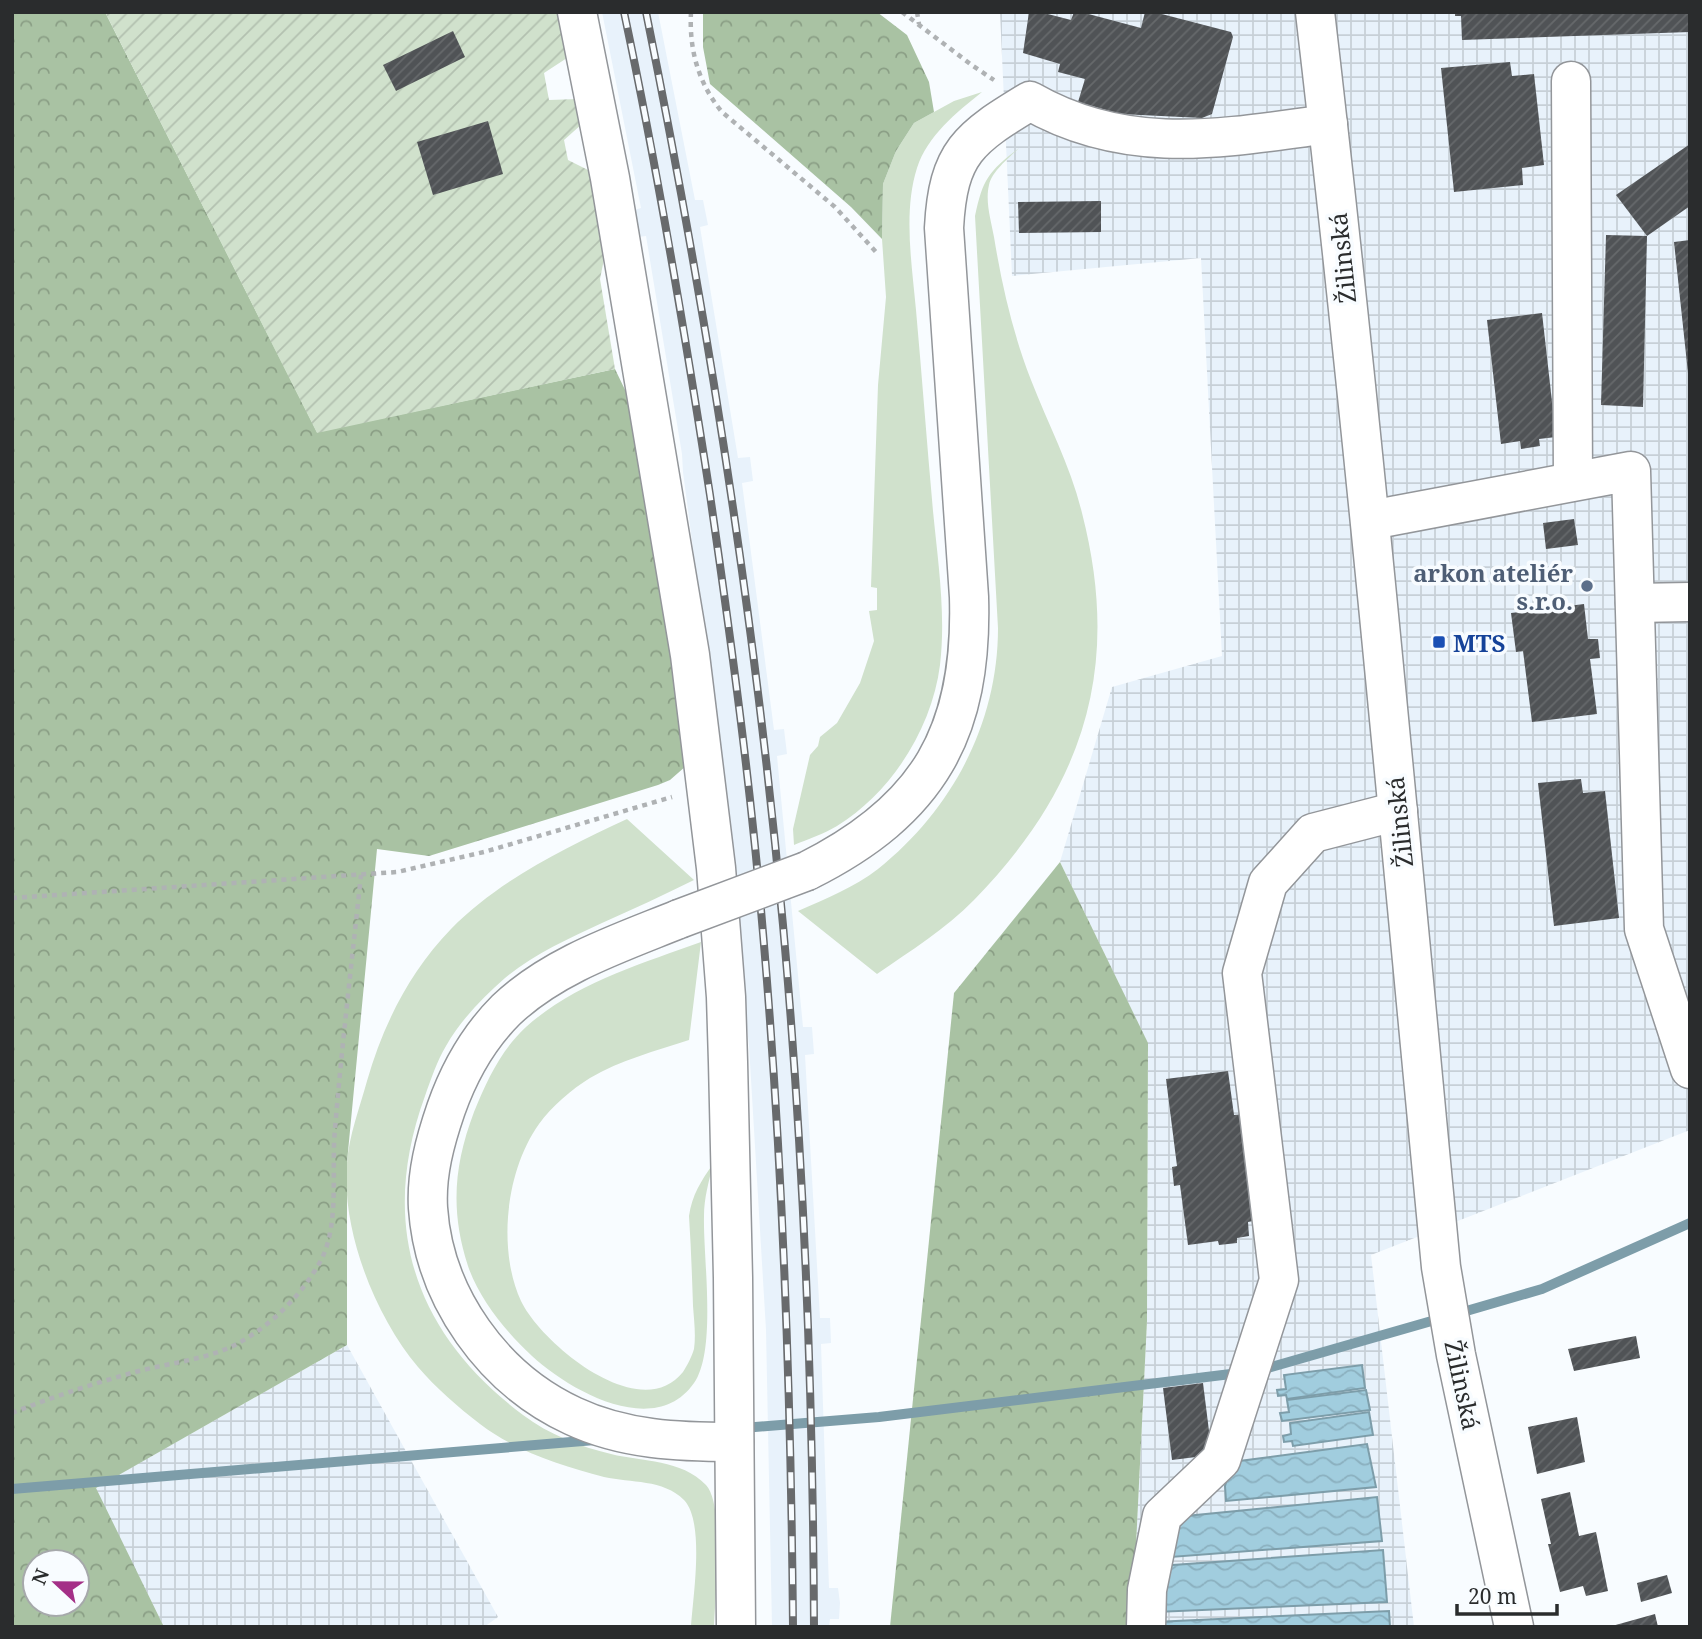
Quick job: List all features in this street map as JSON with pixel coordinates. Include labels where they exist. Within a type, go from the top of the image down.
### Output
[{"type":"main road","points":[[577,12],[610,178],[690,655],[716,868],[726,997],[736,1627]]},
{"type":"main road","name":"Žilinská","points":[[1315,12],[1371,520],[1441,1267],[1456,1355],[1514,1627]]},
{"type":"main road","points":[[1571,82],[1573,481]]},
{"type":"main road","points":[[734,1442],[634,1437],[604,1428],[543,1400],[512,1376],[485,1349],[463,1317],[446,1280],[433,1242],[428,1207],[435,1139],[450,1098],[466,1063],[484,1036],[507,1010],[533,988],[608,948],[807,871],[844,852],[880,826],[910,796],[931,768],[948,738],[960,707],[967,672],[970,633],[945,263],[945,199],[957,162],[968,145],[981,132],[1030,101],[1079,125],[1134,137],[1230,137],[1328,124]]},
{"type":"main road","points":[[1371,520],[1631,471],[1644,929],[1690,1069]]},
{"type":"main road","points":[[1635,603],[1690,602]]},
{"type":"main road","points":[[1146,1627],[1147,1590],[1162,1516],[1221,1460],[1279,1280],[1242,973],[1268,883],[1313,833],[1398,811]]},
{"type":"path","points":[[691,12],[693,50],[699,75],[708,95],[722,112],[835,207],[877,253]]},
{"type":"path","points":[[902,12],[973,66],[1030,101]]},
{"type":"path","points":[[917,12],[919,24]]},
{"type":"path","points":[[12,898],[361,875],[431,866],[564,830],[706,786]]},
{"type":"path","points":[[12,1413],[128,1374],[222,1351],[252,1334],[280,1312],[306,1283],[323,1258],[333,1202],[334,1131],[361,875]]},
{"type":"shaded area","points":[[602,12],[658,12],[695,200],[703,200],[708,225],[700,227],[738,458],[750,457],[753,481],[742,483],[774,730],[784,729],[787,754],[777,756],[803,1027],[812,1027],[814,1054],[805,1055],[820,1318],[830,1318],[831,1343],[821,1344],[829,1588],[838,1588],[840,1603],[839,1619],[830,1619],[829,1627],[772,1627],[766,1330],[749,1046],[719,747],[682,454],[646,236],[638,237],[634,210],[641,208]]},
{"type":"shaded area","points":[[1000,12],[1690,12],[1690,1130],[1371,1255],[1414,1627],[1132,1627],[1147,1321],[1148,1044],[1060,862],[1112,687],[1222,656],[1201,258],[1012,276]]},
{"type":"shaded area","points":[[347,1345],[498,1617],[484,1627],[164,1627],[95,1488]]},
{"type":"green space","points":[[12,12],[105,12],[317,432],[615,369],[639,419],[686,766],[670,780],[658,785],[429,856],[377,849],[347,1162],[347,1345],[96,1488],[164,1627],[12,1627]]},
{"type":"green space","points":[[105,12],[561,12],[570,56],[544,73],[549,100],[578,99],[582,124],[564,140],[568,160],[590,171],[605,254],[600,279],[615,369],[317,433]]},
{"type":"green space","points":[[703,12],[877,12],[907,35],[929,82],[934,112],[914,123],[896,151],[883,184],[882,239],[851,207],[710,84],[703,47]]},
{"type":"green space","points":[[982,92],[953,117],[928,145],[917,168],[910,202],[911,257],[942,607],[942,646],[936,689],[918,735],[892,777],[857,812],[837,826],[794,845],[793,829],[810,755],[818,746],[820,737],[837,723],[860,683],[874,641],[869,611],[877,610],[877,588],[871,587],[878,385],[886,297],[882,239],[883,184],[896,151],[914,123],[954,101]]},
{"type":"green space","points":[[1019,148],[1001,165],[991,180],[988,191],[989,211],[1004,292],[1019,345],[1066,462],[1082,513],[1093,569],[1097,623],[1094,674],[1084,722],[1067,769],[1043,814],[1012,857],[952,921],[877,974],[798,911],[840,892],[878,869],[928,820],[966,762],[990,697],[998,628],[975,216],[988,177]]},
{"type":"green space","points":[[627,819],[694,880],[539,954],[505,978],[465,1019],[437,1064],[411,1143],[405,1189],[407,1232],[416,1273],[432,1312],[455,1349],[486,1383],[523,1415],[577,1444],[611,1454],[673,1466],[685,1470],[706,1485],[712,1496],[717,1531],[714,1627],[691,1627],[696,1542],[690,1511],[684,1500],[676,1493],[657,1485],[588,1473],[556,1463],[508,1442],[464,1411],[418,1367],[388,1323],[364,1271],[355,1244],[347,1189],[350,1142],[381,1040],[411,981],[436,945],[470,911],[511,880]]},
{"type":"green space","points":[[1060,862],[1148,1043],[1147,1321],[1132,1627],[890,1627],[954,993]]},
{"type":"green space","points":[[701,942],[689,1040],[613,1066],[576,1087],[556,1104],[539,1124],[519,1164],[512,1187],[507,1234],[509,1258],[521,1301],[532,1318],[570,1356],[593,1372],[618,1384],[642,1390],[665,1386],[683,1372],[694,1349],[689,1216],[698,1188],[713,1164],[704,1209],[707,1327],[701,1368],[694,1383],[677,1399],[658,1407],[636,1408],[613,1404],[590,1395],[548,1370],[513,1337],[495,1315],[479,1291],[462,1246],[457,1207],[459,1170],[467,1132],[484,1088],[502,1056],[526,1027],[566,998],[609,976]]},
{"type":"water","points":[[1362,1365],[1365,1388],[1287,1399],[1286,1395],[1278,1396],[1277,1390],[1286,1389],[1284,1375]]},
{"type":"water","points":[[1366,1390],[1370,1410],[1282,1421],[1280,1413],[1289,1412],[1287,1400]]},
{"type":"water","points":[[1369,1412],[1373,1435],[1293,1446],[1292,1441],[1284,1442],[1283,1436],[1291,1434],[1290,1423]]},
{"type":"water","points":[[1367,1444],[1376,1487],[1226,1501],[1225,1486],[1232,1462]]},
{"type":"water","points":[[1377,1497],[1382,1541],[1171,1557],[1176,1517]]},
{"type":"water","points":[[1383,1550],[1387,1602],[1156,1612],[1159,1566]]},
{"type":"water","points":[[1389,1611],[1390,1627],[1155,1627],[1155,1622]]},
{"type":"building","points":[[1029,12],[1071,20],[1074,12],[1081,12],[1141,28],[1145,12],[1154,12],[1231,32],[1233,37],[1212,114],[1202,118],[1120,114],[1078,102],[1085,79],[1058,72],[1060,64],[1023,53]]},
{"type":"building","points":[[1455,12],[1690,12],[1690,32],[1462,40],[1461,16],[1455,16]]},
{"type":"building","points":[[453,31],[465,57],[396,91],[383,65]]},
{"type":"building","points":[[1510,62],[1512,76],[1534,74],[1544,165],[1522,168],[1523,185],[1454,192],[1441,68]]},
{"type":"building","points":[[488,121],[503,174],[433,195],[417,142]]},
{"type":"building","points":[[1690,144],[1690,206],[1647,236],[1616,195]]},
{"type":"building","points":[[1101,201],[1101,232],[1019,233],[1018,202]]},
{"type":"building","points":[[1606,235],[1647,236],[1643,407],[1601,405]]},
{"type":"building","points":[[1690,240],[1690,373],[1688,373],[1674,242]]},
{"type":"building","points":[[1542,313],[1556,437],[1539,439],[1540,446],[1521,449],[1520,441],[1501,444],[1487,320]]},
{"type":"building","points":[[1574,519],[1578,545],[1546,549],[1543,523]]},
{"type":"building","points":[[1584,604],[1588,639],[1598,639],[1600,658],[1590,659],[1597,714],[1532,722],[1523,651],[1516,652],[1511,613]]},
{"type":"building","points":[[1581,779],[1583,793],[1605,791],[1619,918],[1554,926],[1538,783]]},
{"type":"building","points":[[1228,1071],[1234,1115],[1244,1114],[1258,1220],[1248,1222],[1249,1236],[1237,1238],[1237,1243],[1219,1245],[1218,1241],[1188,1245],[1180,1185],[1174,1186],[1172,1167],[1177,1166],[1166,1079]]},
{"type":"building","points":[[1636,1336],[1640,1358],[1574,1371],[1568,1349]]},
{"type":"building","points":[[1203,1383],[1212,1455],[1172,1460],[1163,1388]]},
{"type":"building","points":[[1577,1417],[1585,1462],[1537,1474],[1528,1427]]},
{"type":"building","points":[[1570,1492],[1579,1536],[1596,1532],[1608,1591],[1586,1596],[1583,1586],[1560,1592],[1548,1544],[1551,1544],[1541,1499]]},
{"type":"building","points":[[1667,1575],[1672,1593],[1641,1602],[1637,1583]]},
{"type":"building","points":[[1655,1614],[1658,1627],[1612,1627],[1612,1626]]},
{"type":"waterway","points":[[1456,1314],[1542,1289],[1690,1223]]},
{"type":"waterway","points":[[1261,1370],[1442,1318]]},
{"type":"waterway","points":[[743,1428],[879,1417],[1239,1373]]},
{"type":"waterway","points":[[12,1489],[595,1440]]},
{"type":"railway","points":[[624,12],[660,192],[701,434],[753,823],[781,1193],[788,1366],[793,1627]]},
{"type":"railway","points":[[646,12],[709,352],[743,581],[772,810],[802,1188],[812,1451],[814,1627]]},
{"type":"place","name":"arkon ateliér s.r.o.","points":[[1587,586]]},
{"type":"place","name":"MTS","points":[[1439,642]]}]
